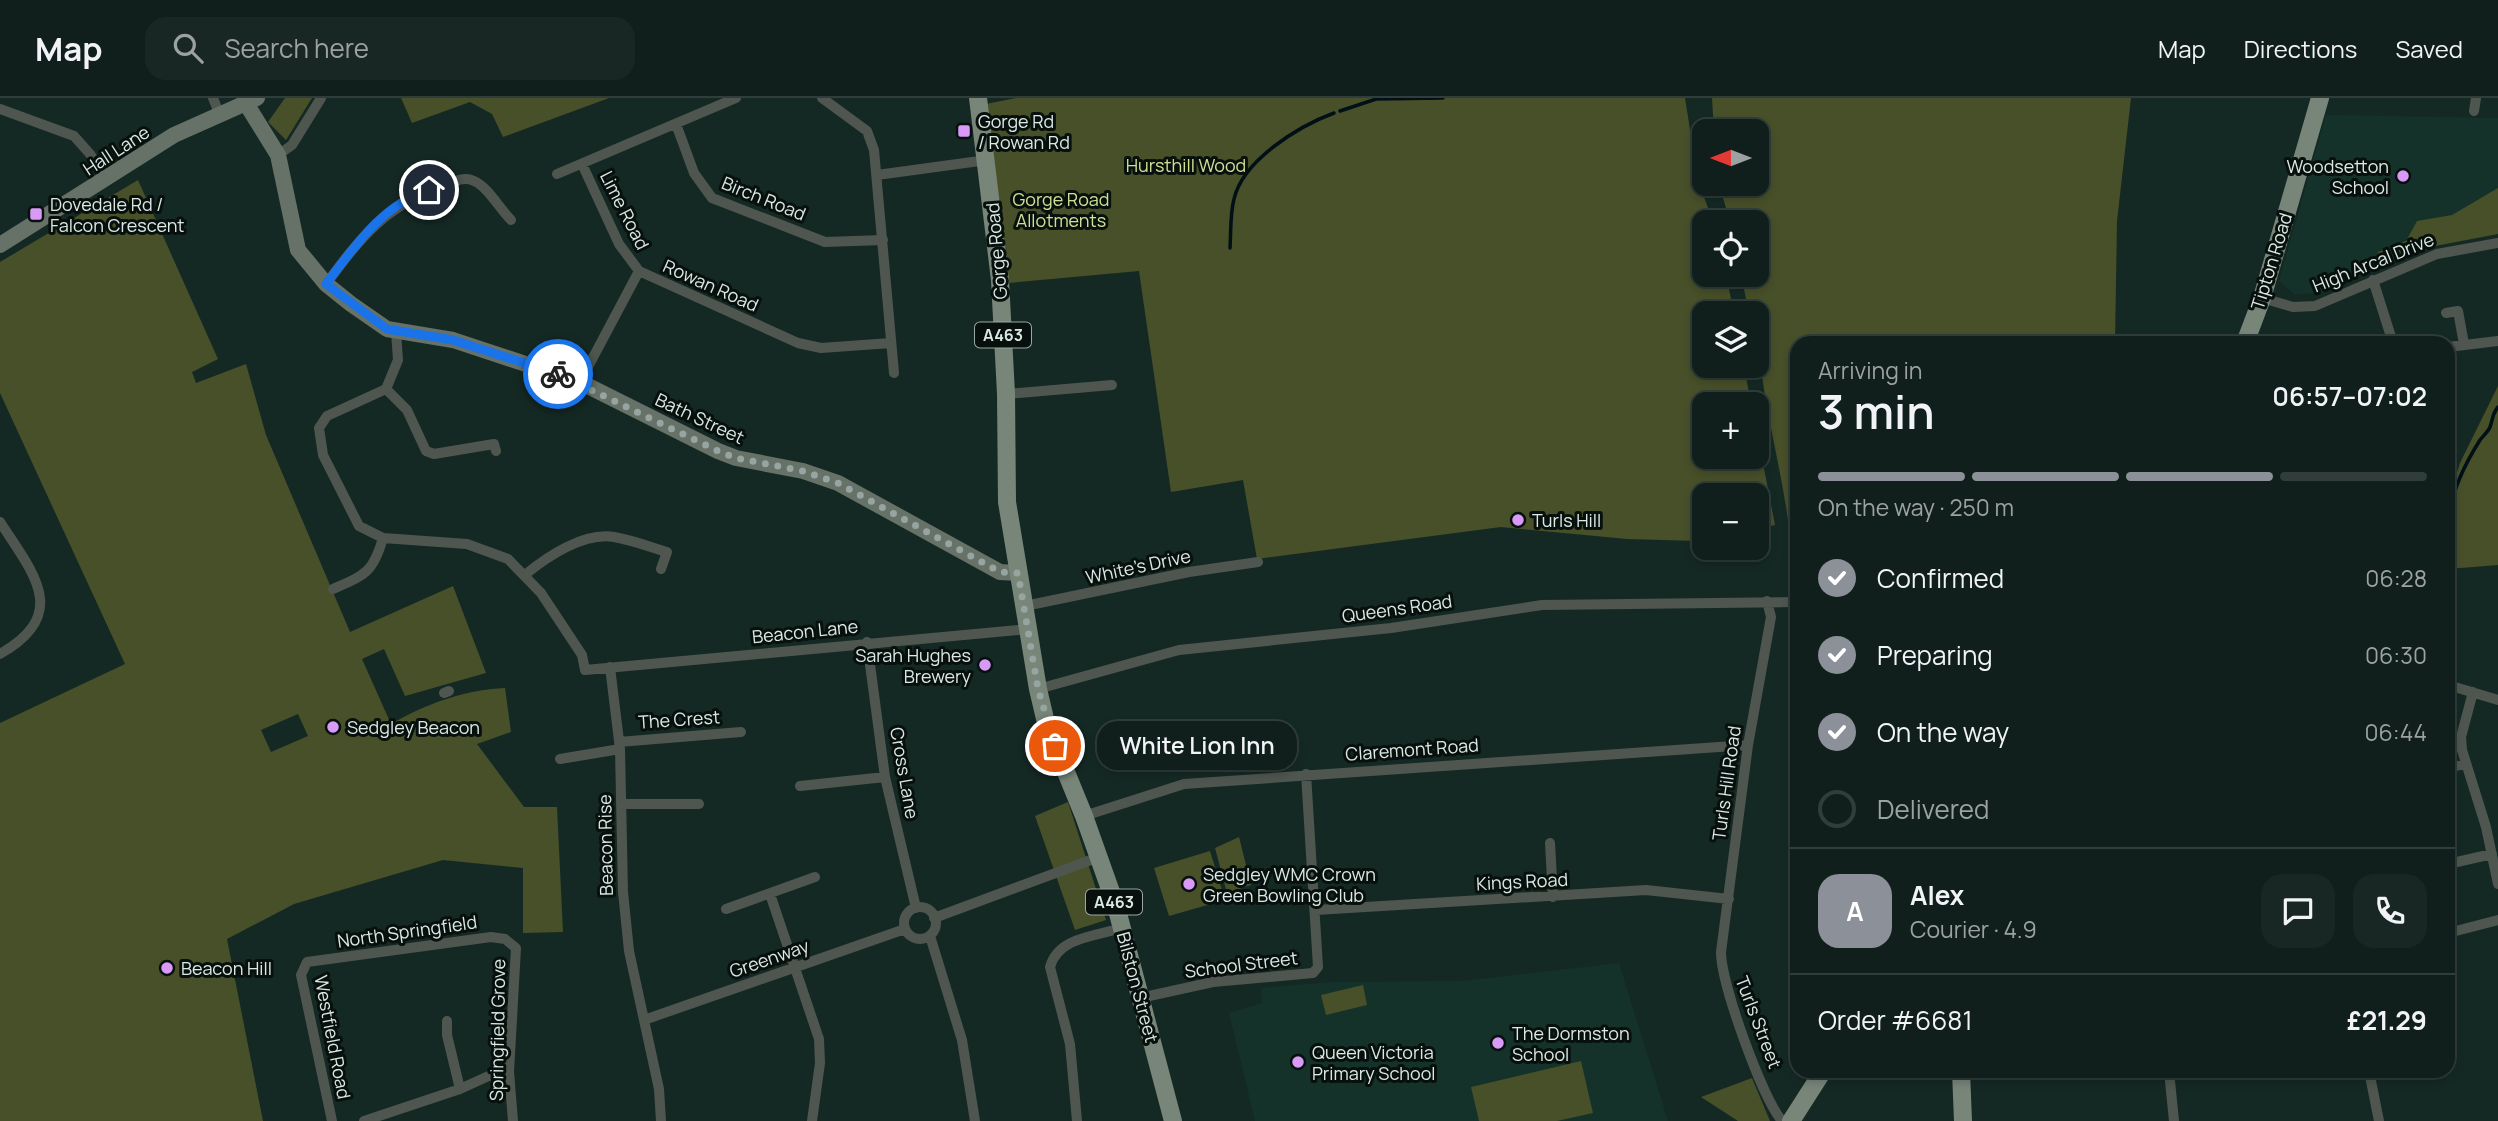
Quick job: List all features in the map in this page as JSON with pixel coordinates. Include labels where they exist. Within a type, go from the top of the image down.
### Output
[{"type":"main road","name":"Gorge Road","points":[[978,98],[1000,281],[1006,394],[1007,502],[1018,573]]},
{"type":"main road","name":"Tipton Road","points":[[2248,336],[2262,298],[2320,98]]},
{"type":"main road","name":"Bilston Street","points":[[1018,573],[1046,723],[1084,816],[1122,928],[1173,1121]]},
{"type":"main road","points":[[1791,1121],[1819,1078]]},
{"type":"main road","points":[[1961,1078],[1963,1121]]},
{"type":"street","points":[[278,155],[292,145],[321,98]]},
{"type":"street","name":"Lime Road","points":[[557,174],[736,98]]},
{"type":"street","points":[[821,98],[867,131],[877,175],[894,373]]},
{"type":"street","points":[[2474,111],[2476,98]]},
{"type":"street","points":[[252,101],[278,155],[298,250],[326,284],[351,304],[396,332],[398,360],[386,389],[327,416],[322,421],[319,436],[323,455],[352,517],[366,531],[383,538],[467,544],[508,559],[526,574],[542,560],[575,544],[612,537],[667,552],[661,569]]},
{"type":"street","name":"Hall Lane","points":[[0,244],[106,179],[216,106],[252,101]]},
{"type":"street","points":[[0,109],[74,136],[106,179]]},
{"type":"street","name":"Birch Road","points":[[676,124],[694,173],[701,187],[712,198],[825,242],[883,240]]},
{"type":"street","points":[[877,175],[987,160]]},
{"type":"street","name":"Lime Road","points":[[582,164],[620,244],[639,271]]},
{"type":"street","points":[[461,167],[465,178]]},
{"type":"street","points":[[326,284],[350,251],[387,213],[421,193],[465,178],[476,182],[503,217]]},
{"type":"street","name":"High Arcal Drive","points":[[2262,298],[2293,307],[2315,306],[2437,254],[2498,243]]},
{"type":"street","name":"Rowan Road","points":[[580,382],[639,271],[797,343],[821,348],[891,343]]},
{"type":"street","points":[[2373,280],[2391,336]]},
{"type":"street","points":[[2446,313],[2458,311],[2464,344]]},
{"type":"street","name":"Bath Street","points":[[396,332],[453,340],[580,382],[718,451],[736,458],[803,471],[838,483],[1000,572],[1018,573]]},
{"type":"street","points":[[2455,346],[2498,341]]},
{"type":"street","points":[[1006,394],[1112,385]]},
{"type":"street","points":[[386,389],[407,410],[426,451],[434,454],[494,444],[496,451]]},
{"type":"street","points":[[0,522],[30,567],[40,603],[39,620],[33,631],[0,654]]},
{"type":"street","points":[[333,589],[370,571],[376,563],[383,538]]},
{"type":"street","name":"White's Drive","points":[[1025,606],[1189,572],[1258,562]]},
{"type":"street","name":"Beacon Lane","points":[[526,574],[582,655],[585,670],[1029,629]]},
{"type":"street","name":"Turls Hill Road","points":[[1721,972],[1721,953],[1748,745],[1771,617],[1766,601]]},
{"type":"street","name":"Queens Road","points":[[1038,689],[1179,650],[1391,628],[1542,604],[1790,601]]},
{"type":"street","name":"Cross Lane","points":[[867,642],[885,776],[916,908]]},
{"type":"street","name":"Beacon Rise","points":[[610,667],[620,745],[625,916],[629,951],[659,1089],[661,1121]]},
{"type":"street","points":[[2455,687],[2498,700]]},
{"type":"street","points":[[2473,692],[2461,737],[2465,764],[2492,826],[2491,854],[2498,884]]},
{"type":"street","name":"The Crest","points":[[560,759],[620,745],[741,733]]},
{"type":"street","name":"Claremont Road","points":[[1084,816],[1184,785],[1306,774],[1748,745]]},
{"type":"street","points":[[2455,766],[2465,764]]},
{"type":"street","name":"School Street","points":[[1140,998],[1213,982],[1313,973],[1318,967],[1306,774]]},
{"type":"street","points":[[800,786],[885,776]]},
{"type":"street","points":[[622,804],[699,804]]},
{"type":"street","points":[[1550,843],[1553,897]]},
{"type":"street","points":[[2455,862],[2491,854]]},
{"type":"street","points":[[934,918],[1099,857]]},
{"type":"street","points":[[726,909],[815,877]]},
{"type":"street","name":"Kings Road","points":[[1316,910],[1646,890],[1729,899]]},
{"type":"street","points":[[770,894],[819,1039],[820,1063],[812,1121]]},
{"type":"street","points":[[916,908],[927,909],[934,918],[935,928],[930,936],[918,939],[905,929],[906,916],[916,908]]},
{"type":"street","points":[[2455,931],[2498,920]]},
{"type":"street","points":[[1077,1121],[1070,1044],[1050,967],[1053,955],[1066,944],[1122,928]]},
{"type":"street","name":"Greenway","points":[[644,1020],[905,929]]},
{"type":"street","points":[[930,936],[962,1040],[975,1121]]},
{"type":"street","name":"North Springfield","points":[[307,962],[467,939],[491,937],[511,942]]},
{"type":"street","name":"Springfield Grove","points":[[511,942],[517,962],[509,1072],[513,1121]]},
{"type":"street","name":"Westfield Road","points":[[307,962],[301,975],[332,1121]]},
{"type":"street","name":"Turls Street","points":[[1721,972],[1744,1037],[1782,1121]]},
{"type":"street","points":[[447,1021],[447,1035],[460,1088]]},
{"type":"street","points":[[447,1035],[460,1031]]},
{"type":"street","points":[[364,1121],[493,1074],[509,1072]]},
{"type":"street","points":[[2170,1078],[2174,1121]]},
{"type":"street","points":[[2370,1078],[2379,1121]]},
{"type":"shaded area","name":"Woodsetton School","points":[[2326,115],[2498,118],[2498,234],[2435,246],[2376,268],[2324,293],[2294,294],[2279,281]]},
{"type":"shaded area","name":"The Dormston School","points":[[1619,963],[1668,1121],[1255,1121],[1229,1013],[1262,1003],[1261,988],[1331,982],[1462,981]]},
{"type":"green space","points":[[285,98],[312,98],[286,140],[268,122]]},
{"type":"green space","points":[[401,98],[609,98],[503,137],[492,114],[470,102],[412,123]]},
{"type":"green space","points":[[1016,98],[1685,98],[1692,142],[1692,196],[1704,196],[1709,210],[1692,210],[1692,287],[1729,287],[1731,301],[1692,301],[1692,378],[1746,378],[1749,392],[1692,392],[1692,469],[1764,469],[1767,483],[1692,483],[1692,541],[1627,539],[1501,527],[1257,559],[1243,480],[1171,492],[1139,271],[1009,283],[986,104]]},
{"type":"green space","points":[[1712,98],[2131,98],[2117,221],[2115,336],[1790,336],[1790,538],[1769,416],[1769,392],[1765,392],[1762,378],[1769,378],[1769,301],[1746,301],[1744,287],[1769,287],[1769,210],[1727,210],[1722,196],[1769,196],[1769,119],[1713,119]]},
{"type":"green space","points":[[138,180],[218,359],[192,372],[196,383],[246,364],[266,435],[350,632],[453,586],[486,673],[405,696],[384,649],[362,659],[391,724],[447,699],[505,688],[511,732],[477,744],[524,807],[557,807],[563,932],[523,933],[523,868],[443,860],[294,904],[227,939],[263,1121],[0,1121],[0,723],[125,664],[0,393],[0,262]],"holes":[[[298,714],[308,736],[271,752],[261,730]]]},
{"type":"green space","points":[[2498,188],[2498,234],[2435,246],[2376,268],[2378,252],[2406,241],[2417,221],[2452,215]]},
{"type":"green space","points":[[2498,386],[2498,565],[2455,568],[2455,479],[2460,463]]},
{"type":"green space","points":[[1769,494],[1775,525],[1769,526]]},
{"type":"green space","points":[[1068,802],[1106,920],[1075,930],[1035,816]]},
{"type":"green space","points":[[1239,837],[1251,885],[1227,893],[1215,848]]},
{"type":"green space","name":"Sedgley WMC Crown Green Bowling Club","points":[[1210,851],[1225,900],[1169,916],[1154,868]]},
{"type":"green space","points":[[1363,985],[1367,1005],[1326,1015],[1321,995]]},
{"type":"green space","points":[[1581,1061],[1593,1113],[1557,1121],[1479,1121],[1471,1087]]},
{"type":"green space","points":[[1752,1078],[1770,1121],[1738,1121],[1701,1097]]},
{"type":"waterway","points":[[1340,111],[1376,99],[1443,98]]},
{"type":"waterway","points":[[1230,248],[1234,199],[1248,171],[1274,146],[1305,126],[1334,113]]},
{"type":"waterway","points":[[2455,491],[2498,407]]},
{"type":"way so far","points":[[558,374],[580,382],[718,451],[736,458],[803,471],[838,483],[1000,572],[1018,573],[1038,689],[1055,746]]},
{"type":"place","name":"Gorge Rd / Rowan Rd","points":[[964,131]]},
{"type":"place","name":"Woodsetton School","points":[[2403,176]]},
{"type":"place","name":"Dovedale Rd / Falcon Crescent","points":[[36,214]]},
{"type":"place","name":"Turls Hill","points":[[1518,520]]},
{"type":"place","name":"Sarah Hughes Brewery","points":[[985,665]]},
{"type":"place","name":"Sedgley Beacon","points":[[333,727]]},
{"type":"place","name":"White Lion Inn","points":[[1055,746]]},
{"type":"place","name":"Sedgley WMC Crown Green Bowling Club","points":[[1189,884]]},
{"type":"place","name":"Beacon Hill","points":[[167,968]]},
{"type":"place","name":"The Dormston School","points":[[1498,1043]]},
{"type":"place","name":"Queen Victoria Primary School","points":[[1298,1062]]},
{"type":"route","points":[[429,190],[387,213],[350,251],[326,284],[387,329],[453,340],[558,374]]},
{"type":"park label","name":"Hursthill Wood","points":[[1186,165]]},
{"type":"park label","name":"Gorge Road Allotments","points":[[1061,209]]}]
